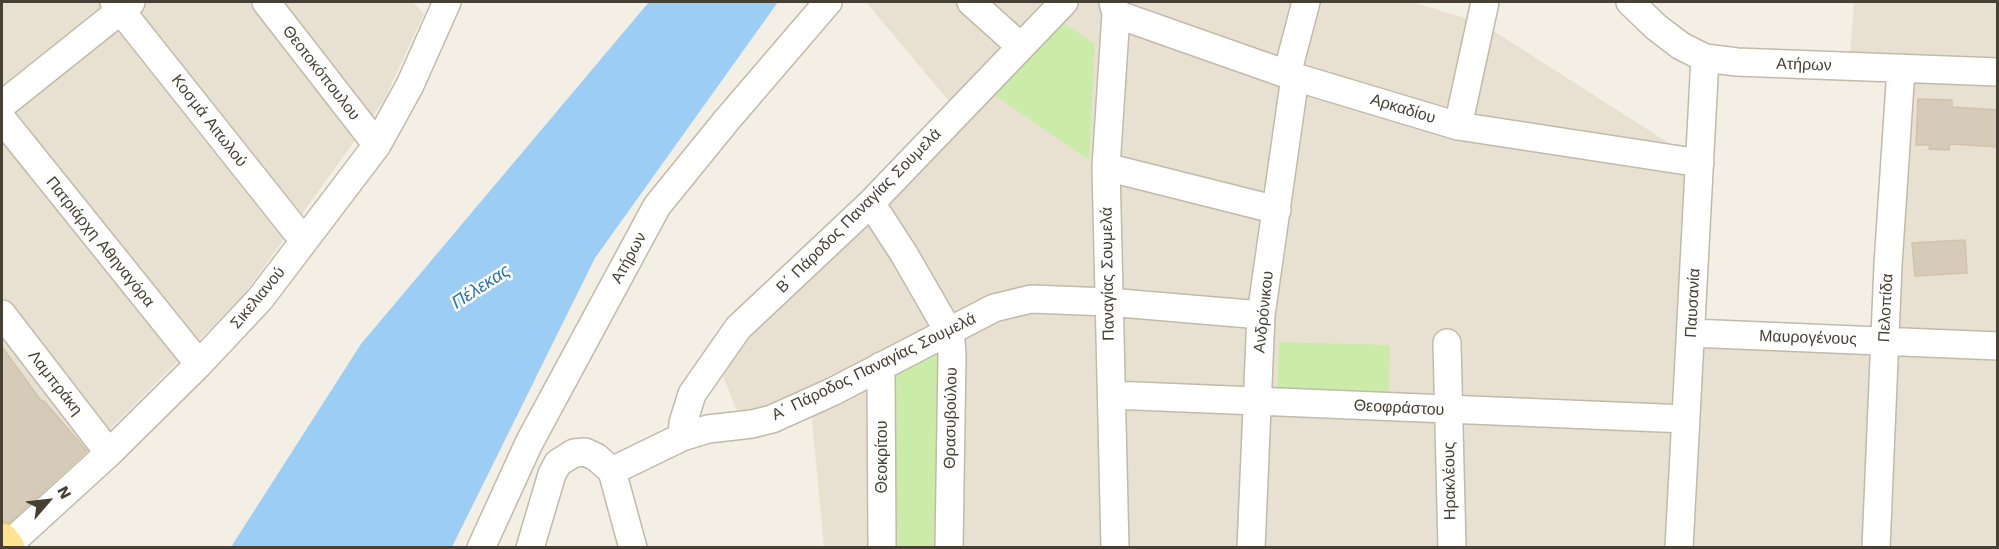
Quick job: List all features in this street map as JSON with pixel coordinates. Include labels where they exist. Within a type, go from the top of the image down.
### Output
[{"type":"street","name":"Θεοτοκόπουλου","points":[[266,2],[377,145]]},
{"type":"street","name":"Ατήρων","points":[[481,548],[530,442],[657,206],[828,2]]},
{"type":"street","points":[[971,2],[1020,46]]},
{"type":"street","name":"Β΄ Πάροδος Παναγίας Σουμελά","points":[[682,437],[682,423],[692,394],[738,328],[871,203],[1064,2]]},
{"type":"street","name":"Ανδρόνικου","points":[[1251,548],[1261,315],[1277,210],[1291,76],[1306,2]]},
{"type":"street","points":[[1458,126],[1485,2]]},
{"type":"street","name":"Ατήρων","points":[[1630,2],[1656,27],[1681,46],[1705,58],[1737,62],[1998,72]]},
{"type":"street","points":[[2,105],[122,4]]},
{"type":"street","name":"Κοσμά Αιτωλού","points":[[122,4],[304,241]]},
{"type":"street","name":"Σικελιανού","points":[[5,544],[110,453],[260,299],[377,145],[410,85],[440,7]]},
{"type":"street","name":"Αρκαδίου","points":[[1114,8],[1291,76],[1458,126],[1700,163]]},
{"type":"street","name":"Παναγίας Σουμελά","points":[[1114,8],[1106,166],[1115,548]]},
{"type":"street","name":"Παυσανία","points":[[1679,548],[1705,58]]},
{"type":"street","name":"Πελοπίδα","points":[[1876,548],[1884,341],[1901,68]]},
{"type":"street","name":"Πατριάρχη Αθηναγόρα","points":[[2,119],[199,364]]},
{"type":"street","points":[[1106,166],[1277,210]]},
{"type":"street","name":"Θρασυβούλου","points":[[871,203],[904,254],[948,332],[952,356],[949,548]]},
{"type":"street","name":"Α΄ Πάροδος Παναγίας Σουμελά","points":[[612,471],[682,437],[708,429],[752,424],[772,419],[832,392],[994,308],[1031,299],[1108,302]]},
{"type":"street","points":[[1108,302],[1261,315]]},
{"type":"street","name":"Λαμπράκη","points":[[2,314],[110,453]]},
{"type":"street","name":"Μαυρογένους","points":[[1691,333],[1998,346]]},
{"type":"street","name":"Ηρακλέους","points":[[1447,343],[1452,548]]},
{"type":"street","name":"Θεοκρίτου","points":[[881,366],[882,548]]},
{"type":"street","name":"Θεοφράστου","points":[[1112,395],[1449,411],[1686,419]]},
{"type":"street","points":[[530,548],[552,474],[558,463],[574,453],[585,452],[596,457],[612,471],[633,548]]},
{"type":"shaded area","points":[[2,2],[413,2],[424,14],[384,100],[243,296],[82,457],[8,521],[2,514]]},
{"type":"shaded area","points":[[866,2],[1412,2],[1481,23],[1700,163],[1691,333],[1884,341],[1901,68],[1849,66],[1854,2],[1997,2],[1997,547],[824,547],[811,411],[748,438],[716,359],[958,112]]},
{"type":"green space","points":[[1060,21],[1095,44],[1089,160],[990,92]]},
{"type":"green space","points":[[1279,342],[1390,345],[1388,401],[1277,398]]},
{"type":"green space","points":[[946,346],[943,547],[891,548],[895,371]]},
{"type":"water","name":"Πέλεκας","points":[[649,2],[778,2],[595,258],[452,547],[231,547],[361,344]]},
{"type":"building","points":[[1918,99],[1952,100],[1952,107],[1998,110],[1998,147],[1950,144],[1949,150],[1929,149],[1930,145],[1916,145]]},
{"type":"building","points":[[1965,240],[1967,273],[1915,276],[1912,243]]},
{"type":"building","points":[[2,347],[42,402],[44,401],[87,451],[9,523],[2,522]]}]
